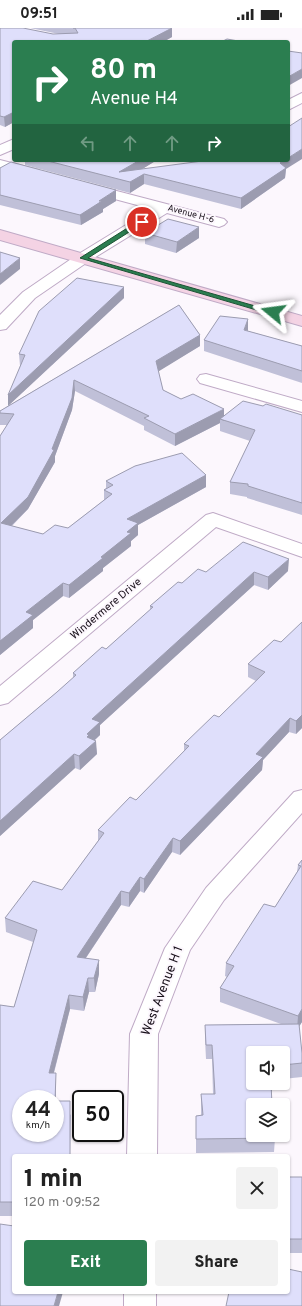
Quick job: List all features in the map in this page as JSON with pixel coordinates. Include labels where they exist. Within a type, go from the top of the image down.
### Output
[{"type":"main road","points":[[0,236],[83,258],[302,321]]},
{"type":"street","points":[[290,88],[302,91]]},
{"type":"street","points":[[290,105],[302,97]]},
{"type":"street","points":[[0,151],[12,144]]},
{"type":"street","points":[[0,164],[45,176]]},
{"type":"street","name":"Avenue H-6","points":[[75,184],[219,222]]},
{"type":"street","points":[[1,323],[29,295],[83,258],[166,207]]},
{"type":"street","points":[[206,379],[302,407]]},
{"type":"street","name":"Windermere Drive","points":[[0,698],[213,519],[302,551]]},
{"type":"street","name":"West Avenue H 1","points":[[142,1154],[144,1034],[178,948],[215,894],[302,798]]},
{"type":"street","points":[[140,1294],[140,1306]]},
{"type":"building","points":[[0,28],[23,28],[53,34],[78,33],[75,28],[172,28],[149,40],[12,40],[12,113],[4,117],[0,116]]},
{"type":"building","points":[[290,51],[302,53],[302,69],[290,76]]},
{"type":"building","points":[[302,118],[302,149],[290,157],[290,126]]},
{"type":"building","points":[[11,162],[116,190],[80,215],[0,195],[0,168]]},
{"type":"building","points":[[52,162],[136,162],[119,172],[195,162],[281,162],[280,163],[286,168],[241,198],[144,174],[130,182]]},
{"type":"building","points":[[168,219],[199,227],[177,242],[145,233]]},
{"type":"building","points":[[0,252],[20,258],[0,274]]},
{"type":"building","points":[[77,278],[124,287],[8,395],[25,355],[19,354],[39,311]]},
{"type":"building","points":[[179,305],[200,335],[156,361],[163,390],[181,399],[193,394],[224,409],[175,434],[144,418],[149,416],[74,380],[72,398],[52,449],[54,450],[28,497],[1,523],[43,534],[55,525],[68,528],[112,494],[104,490],[113,485],[106,481],[135,466],[182,453],[206,475],[127,519],[138,523],[127,532],[131,533],[69,585],[63,583],[26,612],[33,615],[0,641],[0,436],[14,414],[0,413],[0,411]]},
{"type":"building","points":[[220,316],[248,319],[244,330],[302,346],[302,371],[204,340]]},
{"type":"building","points":[[243,401],[263,406],[266,404],[302,415],[302,503],[248,486],[248,484],[230,482],[255,430],[220,419]]},
{"type":"building","points":[[243,542],[289,559],[268,577],[254,572],[92,719],[100,722],[87,734],[89,735],[87,737],[96,741],[79,756],[74,754],[0,821],[0,740],[76,675],[73,673],[102,647],[106,649],[153,607],[150,606],[178,582],[182,583],[198,569],[206,572]]},
{"type":"building","points":[[302,622],[302,715],[296,721],[290,718],[256,754],[263,757],[180,841],[173,838],[144,879],[140,877],[129,893],[121,891],[77,957],[99,960],[94,978],[88,978],[83,997],[69,995],[49,1073],[56,1073],[55,1090],[12,1090],[12,1142],[64,1142],[64,1101],[70,1101],[70,1154],[12,1154],[12,1202],[0,1202],[0,1005],[14,1007],[37,930],[5,918],[33,881],[62,890],[104,833],[98,830],[130,797],[136,800],[189,746],[184,744],[214,715],[219,717],[265,672],[248,664],[274,640],[281,642]]},
{"type":"building","points":[[302,860],[302,1009],[298,1016],[220,988],[234,966],[226,963],[264,904],[275,907],[301,866],[298,865]]},
{"type":"building","points":[[299,1024],[302,1063],[290,1064],[290,1046],[246,1046],[246,1090],[271,1090],[272,1098],[246,1098],[246,1138],[196,1139],[196,1116],[203,1115],[201,1094],[215,1094],[212,1045],[206,1045],[205,1025]]},
{"type":"building","points":[[290,1177],[302,1177],[302,1239],[290,1239]]},
{"type":"building","points":[[0,1224],[12,1226],[12,1294],[57,1294],[54,1306],[0,1306]]},
{"type":"building","points":[[290,1269],[302,1272],[302,1306],[226,1306],[229,1294],[290,1294]]},
{"type":"route","points":[[142,222],[83,258],[273,312]]}]
